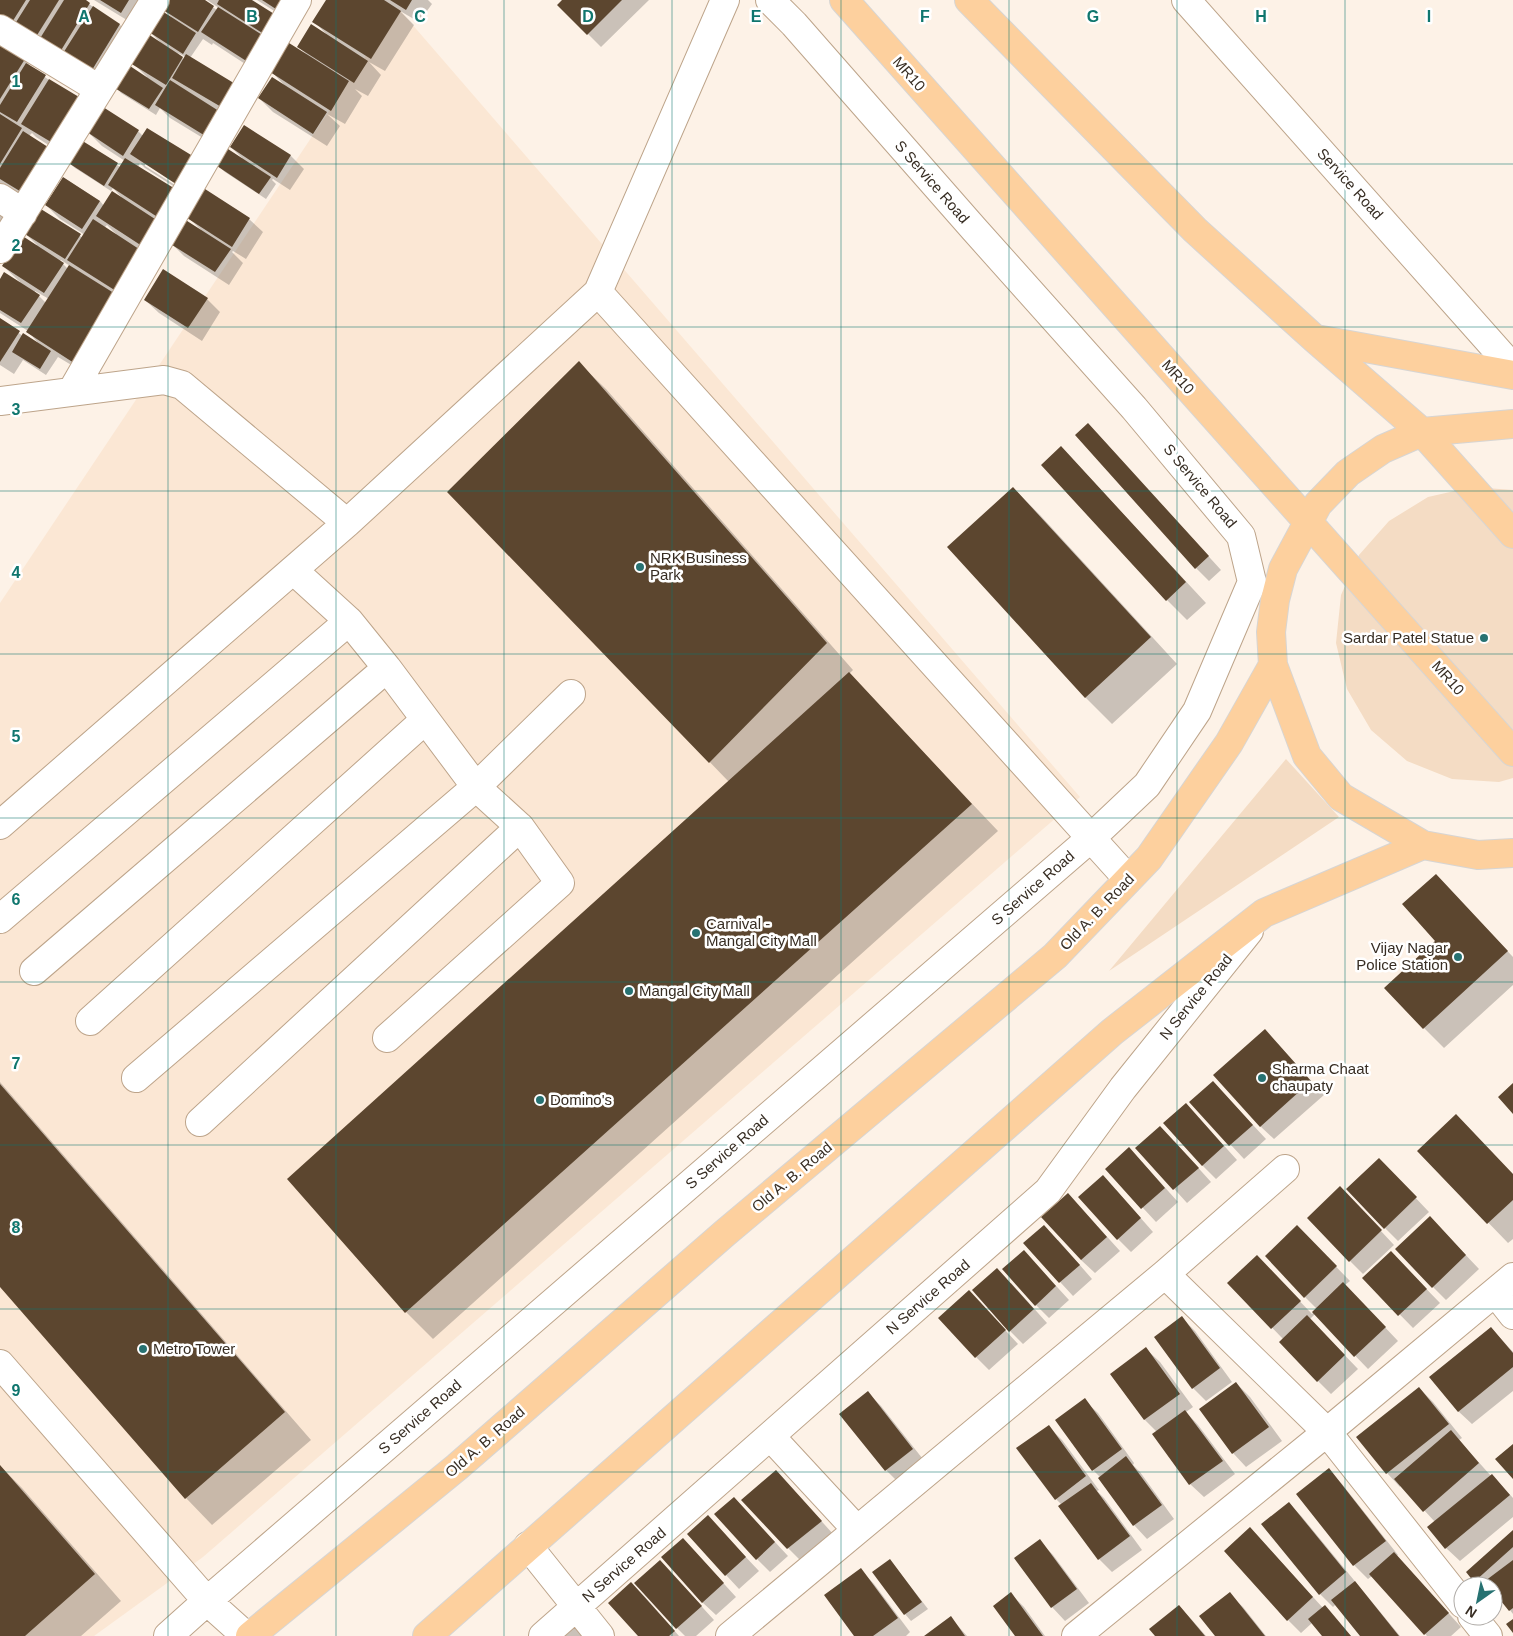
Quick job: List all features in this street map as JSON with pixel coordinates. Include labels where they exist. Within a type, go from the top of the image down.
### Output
[{"type":"main road","name":"MR10","points":[[844,0],[1513,752]]},
{"type":"main road","points":[[969,0],[1195,230],[1315,339],[1422,432],[1513,534]]},
{"type":"main road","points":[[1315,339],[1513,375]]},
{"type":"main road","points":[[1513,424],[1422,432],[1383,449],[1348,473],[1318,504],[1283,569],[1275,600],[1272,632],[1273,664],[1307,756],[1341,797],[1423,845],[1478,855],[1513,852]]},
{"type":"main road","name":"Old A. B. Road","points":[[250,1636],[457,1467],[725,1232],[1055,956],[1149,858],[1229,743],[1273,664]]},
{"type":"main road","points":[[427,1636],[1112,1032],[1264,913],[1423,845]]},
{"type":"street","points":[[0,249],[155,0]]},
{"type":"street","points":[[72,391],[297,0]]},
{"type":"street","points":[[0,825],[347,523],[598,292],[725,0]]},
{"type":"street","name":"S Service Road","points":[[168,1636],[1091,838],[1147,785],[1197,711],[1252,582],[1241,536],[1134,408],[794,24],[770,0]]},
{"type":"street","name":"Service Road","points":[[1186,0],[1513,368]]},
{"type":"street","points":[[0,29],[99,89]]},
{"type":"street","points":[[0,198],[23,213]]},
{"type":"street","points":[[598,292],[1128,880]]},
{"type":"street","points":[[0,401],[164,380],[182,385],[347,523]]},
{"type":"street","points":[[293,570],[349,621],[476,787],[520,827],[560,883],[387,1038]]},
{"type":"street","points":[[0,919],[349,621]]},
{"type":"street","points":[[34,971],[386,668]]},
{"type":"street","points":[[136,1078],[476,787],[570,694]]},
{"type":"street","points":[[90,1021],[425,720]]},
{"type":"street","points":[[200,1122],[520,827]]},
{"type":"street","name":"N Service Road","points":[[543,1636],[1048,1192],[1122,1088],[1264,913]]},
{"type":"street","points":[[730,1636],[1165,1274],[1285,1169]]},
{"type":"street","points":[[1165,1274],[1327,1432],[1453,1591]]},
{"type":"street","points":[[1076,1636],[1504,1285],[1513,1315]]},
{"type":"street","points":[[0,1364],[207,1601],[246,1636]]},
{"type":"street","points":[[770,1436],[857,1530]]},
{"type":"street","points":[[528,1546],[600,1636]]},
{"type":"shaded area","points":[[398,8],[1080,797],[203,1557],[94,1636],[0,1636],[0,603]]},
{"type":"shaded area","points":[[1472,487],[1513,490],[1513,778],[1499,782],[1452,779],[1407,761],[1371,730],[1347,689],[1336,643],[1341,595],[1359,555],[1389,521],[1428,497]]},
{"type":"shaded area","points":[[1286,759],[1339,817],[1109,971]]},
{"type":"building","points":[[0,0],[26,0],[9,27],[0,22]]},
{"type":"building","points":[[30,0],[59,0],[34,40],[13,27]]},
{"type":"building","points":[[64,0],[86,0],[90,3],[60,52],[39,40]]},
{"type":"building","points":[[100,0],[129,0],[121,13]]},
{"type":"building","points":[[165,0],[205,0],[214,6],[198,32],[160,8]]},
{"type":"building","points":[[219,0],[252,0],[279,17],[267,36],[217,4]]},
{"type":"building","points":[[262,0],[286,0],[279,11]]},
{"type":"building","points":[[326,0],[384,0],[401,11],[371,59],[312,22]]},
{"type":"building","points":[[390,0],[412,0],[406,10]]},
{"type":"building","points":[[562,0],[622,0],[587,35],[557,5]]},
{"type":"building","points":[[93,6],[120,24],[89,75],[60,58]]},
{"type":"building","points":[[218,7],[267,38],[251,64],[201,32]]},
{"type":"building","points":[[162,11],[196,33],[183,54],[149,32]]},
{"type":"building","points":[[311,24],[368,61],[354,83],[297,47]]},
{"type":"building","points":[[148,34],[183,57],[166,85],[130,63]]},
{"type":"building","points":[[0,43],[25,59],[0,99]]},
{"type":"building","points":[[289,43],[349,81],[331,111],[270,72]]},
{"type":"building","points":[[186,54],[237,85],[223,108],[172,78]]},
{"type":"building","points":[[26,63],[46,75],[17,122],[0,112],[0,105]]},
{"type":"building","points":[[127,64],[163,88],[149,109],[113,87]]},
{"type":"building","points":[[272,77],[327,112],[313,134],[258,98]]},
{"type":"building","points":[[49,79],[79,97],[51,142],[21,124]]},
{"type":"building","points":[[170,80],[222,113],[207,137],[155,105]]},
{"type":"building","points":[[103,107],[139,130],[123,156],[87,132]]},
{"type":"building","points":[[0,114],[22,128],[0,164]]},
{"type":"building","points":[[244,125],[291,155],[277,178],[230,147]]},
{"type":"building","points":[[147,128],[196,158],[179,186],[130,154]]},
{"type":"building","points":[[23,131],[51,149],[23,193],[0,179],[0,168]]},
{"type":"building","points":[[81,140],[118,163],[104,186],[67,162]]},
{"type":"building","points":[[228,149],[271,177],[259,194],[217,166]]},
{"type":"building","points":[[125,158],[177,190],[159,218],[108,185]]},
{"type":"building","points":[[63,177],[100,201],[82,229],[45,205]]},
{"type":"building","points":[[205,189],[250,218],[232,247],[187,218]]},
{"type":"building","points":[[112,191],[158,221],[142,246],[96,216]]},
{"type":"building","points":[[36,206],[81,234],[65,259],[20,231]]},
{"type":"building","points":[[93,219],[142,251],[116,291],[67,260]]},
{"type":"building","points":[[184,219],[231,249],[215,272],[169,243]]},
{"type":"building","points":[[21,235],[64,263],[44,293],[2,266]]},
{"type":"building","points":[[69,265],[117,295],[74,363],[26,332]]},
{"type":"building","points":[[163,269],[208,298],[188,328],[144,300]]},
{"type":"building","points":[[4,272],[40,295],[21,323],[0,310],[0,279]]},
{"type":"building","points":[[0,318],[20,331],[0,362]]},
{"type":"building","points":[[23,333],[51,351],[40,369],[12,352]]},
{"type":"building","name":"NRK Business Park","points":[[579,361],[827,643],[709,763],[447,492]]},
{"type":"building","points":[[1088,423],[1209,556],[1195,569],[1075,435]]},
{"type":"building","points":[[1061,446],[1186,582],[1166,601],[1041,465]]},
{"type":"building","points":[[1013,487],[1151,637],[1085,698],[947,547]]},
{"type":"building","name":"Mangal City Mall","points":[[849,672],[972,804],[405,1313],[287,1179]]},
{"type":"building","points":[[1436,874],[1508,951],[1423,1029],[1384,988],[1435,941],[1402,904]]},
{"type":"building","name":"Sharma Chaat chaupaty","points":[[1265,1029],[1311,1081],[1260,1127],[1213,1075]]},
{"type":"building","points":[[1213,1081],[1253,1125],[1229,1146],[1189,1102]]},
{"type":"building","points":[[1513,1083],[1513,1114],[1498,1097]]},
{"type":"building","name":"Metro Tower","points":[[0,1084],[285,1412],[185,1499],[0,1287]]},
{"type":"building","points":[[1186,1103],[1224,1146],[1202,1166],[1163,1123]]},
{"type":"building","points":[[1456,1114],[1513,1174],[1513,1200],[1487,1224],[1417,1151]]},
{"type":"building","points":[[1160,1126],[1199,1168],[1173,1190],[1135,1148]]},
{"type":"building","points":[[1129,1147],[1165,1188],[1141,1209],[1105,1169]]},
{"type":"building","points":[[1379,1158],[1417,1197],[1384,1229],[1346,1189]]},
{"type":"building","points":[[1103,1175],[1141,1218],[1117,1240],[1078,1197]]},
{"type":"building","points":[[1340,1186],[1382,1230],[1349,1262],[1307,1218]]},
{"type":"building","points":[[1068,1193],[1107,1237],[1081,1260],[1041,1217]]},
{"type":"building","points":[[1430,1216],[1466,1255],[1432,1288],[1395,1249]]},
{"type":"building","points":[[1044,1225],[1080,1265],[1059,1283],[1023,1243]]},
{"type":"building","points":[[1297,1225],[1337,1266],[1304,1298],[1265,1256]]},
{"type":"building","points":[[1024,1250],[1056,1286],[1035,1306],[1002,1269]]},
{"type":"building","points":[[1391,1251],[1427,1289],[1398,1316],[1362,1278]]},
{"type":"building","points":[[1257,1255],[1301,1301],[1271,1329],[1227,1283]]},
{"type":"building","points":[[997,1268],[1034,1309],[1009,1332],[972,1290]]},
{"type":"building","points":[[1343,1282],[1386,1327],[1354,1357],[1312,1312]]},
{"type":"building","points":[[969,1290],[1006,1330],[975,1358],[938,1318]]},
{"type":"building","points":[[1307,1315],[1345,1355],[1317,1382],[1279,1342]]},
{"type":"building","points":[[1182,1316],[1220,1368],[1192,1389],[1154,1337]]},
{"type":"building","points":[[1491,1327],[1513,1353],[1513,1367],[1458,1412],[1429,1377]]},
{"type":"building","points":[[1146,1347],[1180,1394],[1144,1420],[1110,1374]]},
{"type":"building","points":[[1236,1382],[1269,1427],[1232,1454],[1199,1409]]},
{"type":"building","points":[[1419,1387],[1449,1424],[1386,1474],[1356,1437]]},
{"type":"building","points":[[868,1391],[913,1449],[885,1471],[839,1414]]},
{"type":"building","points":[[1085,1398],[1122,1449],[1092,1471],[1055,1420]]},
{"type":"building","points":[[1185,1410],[1223,1461],[1189,1485],[1152,1434]]},
{"type":"building","points":[[1049,1425],[1086,1476],[1055,1500],[1016,1448]]},
{"type":"building","points":[[1451,1430],[1479,1463],[1423,1512],[1394,1479]]},
{"type":"building","points":[[1513,1444],[1513,1479],[1495,1459]]},
{"type":"building","points":[[1126,1456],[1162,1505],[1133,1526],[1098,1478]]},
{"type":"building","points":[[0,1465],[95,1574],[25,1636],[0,1636]]},
{"type":"building","points":[[1329,1468],[1386,1541],[1353,1566],[1296,1494]]},
{"type":"building","points":[[776,1470],[822,1521],[787,1549],[741,1500]]},
{"type":"building","points":[[1492,1474],[1510,1495],[1445,1549],[1427,1527]]},
{"type":"building","points":[[1091,1483],[1130,1536],[1098,1560],[1058,1506]]},
{"type":"building","points":[[734,1497],[775,1542],[756,1560],[714,1514]]},
{"type":"building","points":[[1289,1502],[1346,1572],[1319,1595],[1261,1524]]},
{"type":"building","points":[[708,1515],[746,1557],[725,1576],[687,1534]]},
{"type":"building","points":[[1250,1527],[1313,1597],[1287,1621],[1224,1551]]},
{"type":"building","points":[[1513,1530],[1513,1547],[1481,1576],[1469,1576],[1466,1572]]},
{"type":"building","points":[[683,1538],[724,1583],[702,1603],[661,1557]]},
{"type":"building","points":[[1040,1539],[1077,1589],[1051,1608],[1014,1558]]},
{"type":"building","points":[[1394,1552],[1449,1613],[1424,1635],[1369,1574]]},
{"type":"building","points":[[890,1559],[922,1602],[904,1615],[872,1572]]},
{"type":"building","points":[[660,1560],[702,1606],[676,1629],[634,1583]]},
{"type":"building","points":[[1513,1560],[1513,1608],[1509,1611],[1503,1604],[1503,1576],[1492,1576]]},
{"type":"building","points":[[861,1568],[898,1618],[873,1636],[854,1636],[824,1595]]},
{"type":"building","points":[[1355,1581],[1399,1636],[1360,1636],[1331,1600]]},
{"type":"building","points":[[631,1582],[675,1631],[669,1636],[638,1636],[608,1603]]},
{"type":"building","points":[[1011,1592],[1043,1636],[1015,1636],[993,1606]]},
{"type":"building","points":[[1230,1592],[1265,1636],[1215,1636],[1199,1616]]},
{"type":"building","points":[[1179,1605],[1205,1636],[1155,1636],[1149,1629]]},
{"type":"building","points":[[1325,1605],[1351,1636],[1322,1636],[1308,1619]]},
{"type":"building","points":[[951,1616],[965,1636],[924,1636]]},
{"type":"building","points":[[1513,1619],[1513,1633],[1506,1624]]},
{"type":"place","name":"NRK Business Park","points":[[640,567]]},
{"type":"place","name":"Sardar Patel Statue","points":[[1484,638]]},
{"type":"place","name":"Carnival - Mangal City Mall","points":[[696,933]]},
{"type":"place","name":"Vijay Nagar Police Station","points":[[1458,957]]},
{"type":"place","name":"Mangal City Mall","points":[[629,991]]},
{"type":"place","name":"Sharma Chaat chaupaty","points":[[1262,1078]]},
{"type":"place","name":"Domino's","points":[[540,1100]]},
{"type":"place","name":"Metro Tower","points":[[143,1349]]}]
